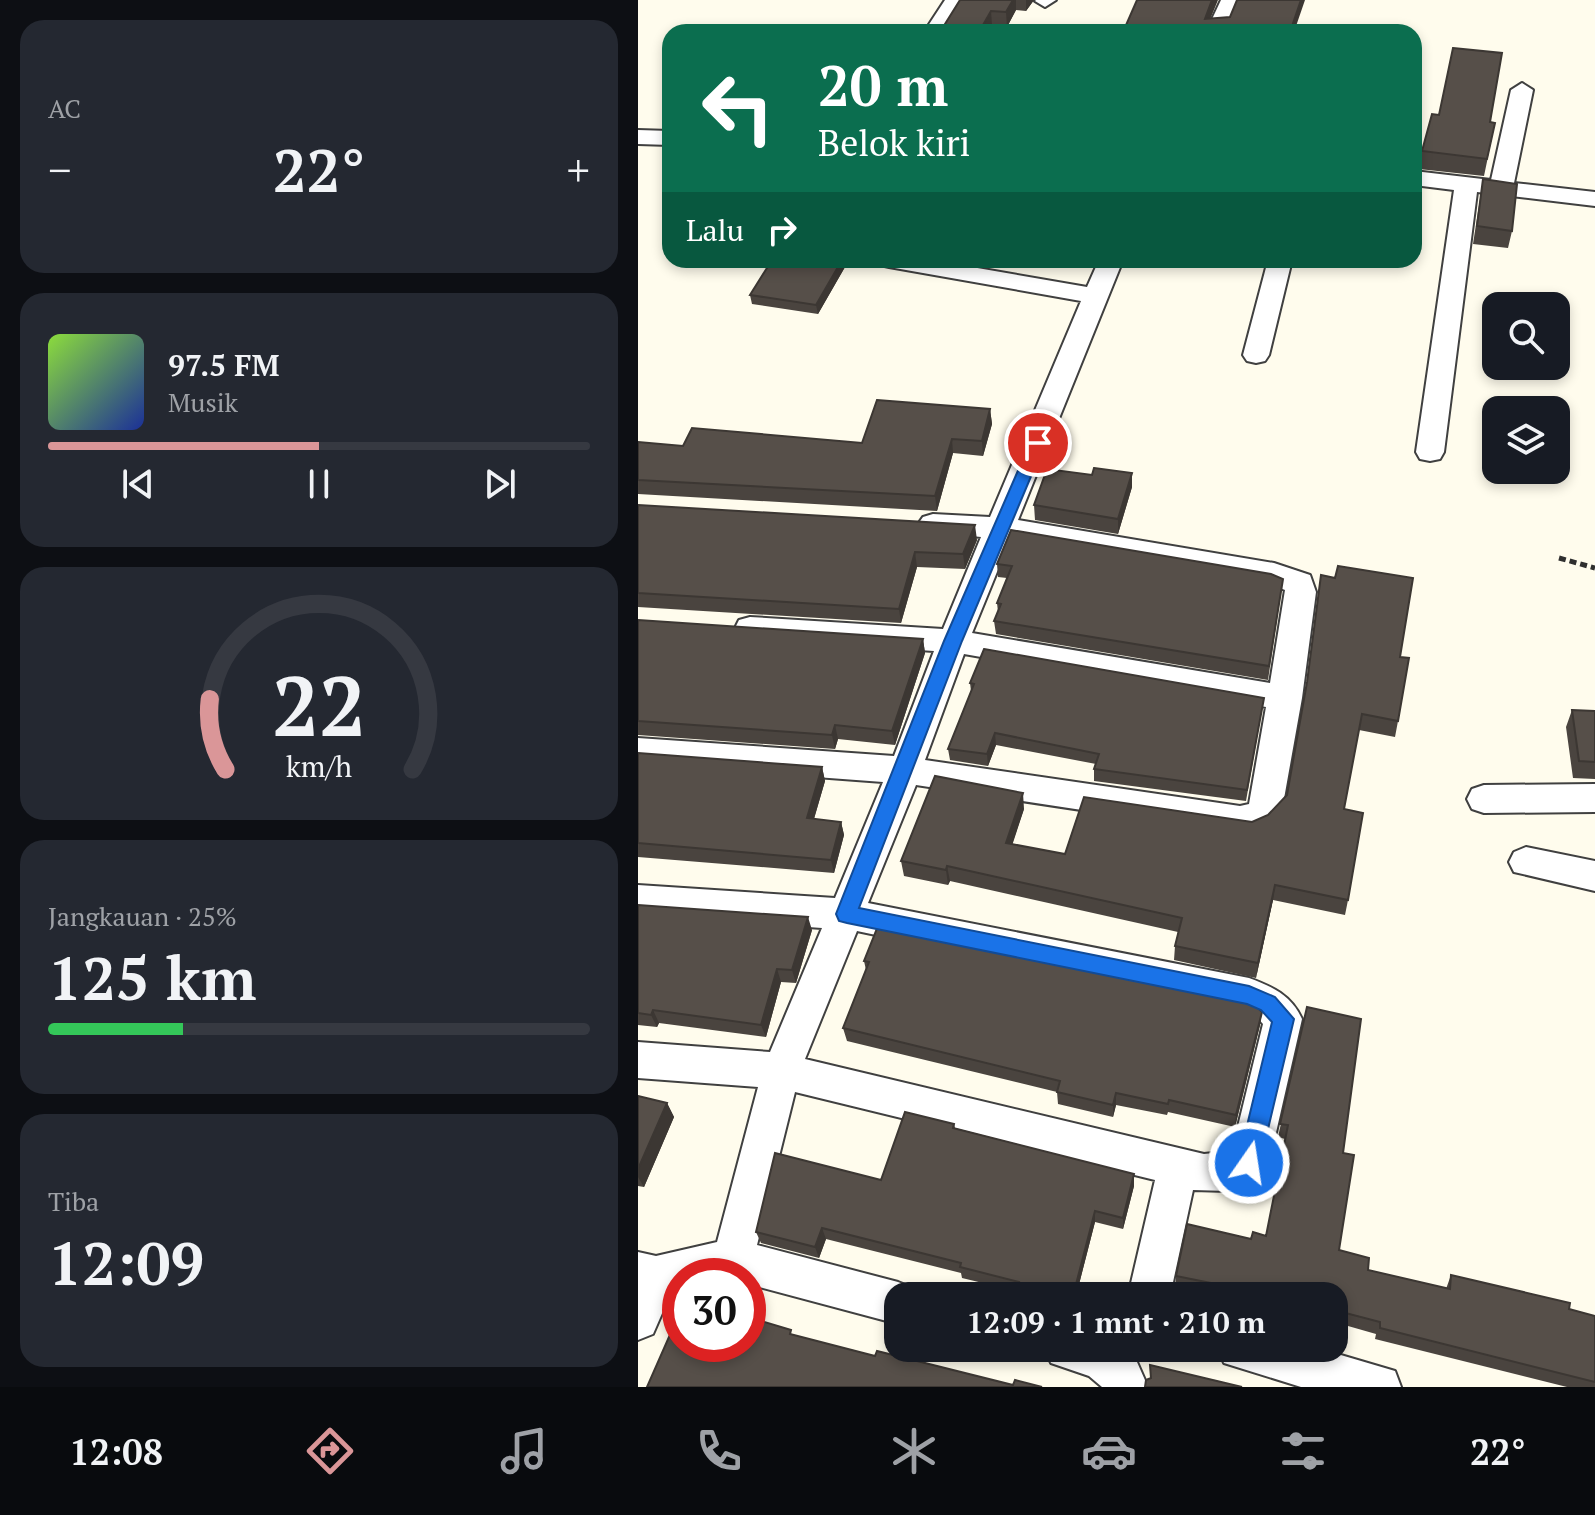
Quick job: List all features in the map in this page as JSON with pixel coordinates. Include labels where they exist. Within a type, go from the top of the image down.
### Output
[{"type":"street","points":[[939,24],[955,0]]},
{"type":"street","points":[[1220,24],[1231,0]]},
{"type":"street","points":[[1501,188],[1522,90]]},
{"type":"street","points":[[638,137],[662,138]]},
{"type":"street","points":[[1422,179],[1595,199]]},
{"type":"street","points":[[1430,452],[1466,184]]},
{"type":"street","points":[[935,268],[1095,296]]},
{"type":"street","points":[[733,1258],[781,1071],[905,770],[953,641],[1107,268]]},
{"type":"street","points":[[1256,355],[1278,268]]},
{"type":"street","points":[[638,751],[905,770],[1251,820],[1265,810],[1286,698],[1301,592],[1299,583],[1002,528],[907,522]]},
{"type":"street","points":[[717,625],[953,641],[1286,698]]},
{"type":"street","points":[[1484,799],[1595,798]]},
{"type":"street","points":[[1526,862],[1595,876]]},
{"type":"street","points":[[638,900],[847,914],[1249,995],[1268,1003],[1283,1019],[1249,1163],[1240,1170],[1222,1172],[1204,1173],[781,1071],[638,1060]]},
{"type":"street","points":[[1152,1282],[1178,1166]]},
{"type":"street","points":[[766,1268],[884,1299]]},
{"type":"street","points":[[638,1319],[647,1275]]},
{"type":"street","points":[[1289,1362],[1379,1387]]},
{"type":"path","points":[[1559,558],[1595,568]]},
{"type":"building","points":[[960,0],[1013,0],[1006,12],[991,11],[984,24],[945,24]]},
{"type":"building","points":[[1137,0],[1212,0],[1205,19],[1230,17],[1237,0],[1301,0],[1293,24],[1126,24]]},
{"type":"building","points":[[1453,48],[1502,53],[1490,122],[1495,123],[1487,159],[1422,151],[1432,114],[1439,115]]},
{"type":"building","points":[[1483,179],[1517,184],[1512,231],[1477,226]]},
{"type":"building","points":[[767,268],[837,268],[816,305],[750,295]]},
{"type":"building","points":[[877,400],[990,409],[982,441],[952,439],[935,496],[638,480],[638,442],[683,446],[692,428],[862,443]]},
{"type":"building","points":[[1094,468],[1132,473],[1118,519],[1034,505],[1047,469],[1092,475]]},
{"type":"building","points":[[638,505],[975,525],[963,554],[915,552],[899,609],[638,593]]},
{"type":"building","points":[[1011,530],[1271,574],[1283,579],[1269,666],[994,621],[1001,604],[997,603],[1012,566],[997,564]]},
{"type":"building","points":[[1338,566],[1413,578],[1400,657],[1409,658],[1398,721],[1362,714],[1344,809],[1363,813],[1348,900],[1275,885],[1258,963],[1175,946],[1182,918],[947,866],[946,870],[901,861],[935,776],[1023,793],[1006,843],[1065,854],[1084,797],[1252,822],[1268,815],[1287,795],[1307,682],[1321,575],[1335,578]]},
{"type":"building","points":[[638,620],[923,639],[892,731],[835,725],[832,735],[638,721]]},
{"type":"building","points":[[984,649],[1264,698],[1247,790],[1094,769],[1099,754],[995,733],[987,754],[948,749],[974,684],[970,683]]},
{"type":"building","points":[[1572,710],[1595,711],[1595,762],[1579,761]]},
{"type":"building","points":[[638,753],[822,767],[807,818],[841,822],[831,860],[638,843]]},
{"type":"building","points":[[638,905],[808,917],[792,970],[777,969],[761,1025],[653,1010],[651,1015],[638,1013]]},
{"type":"building","points":[[878,926],[1255,1005],[1262,1012],[1236,1115],[1169,1100],[1168,1104],[1116,1093],[1113,1105],[1057,1092],[1060,1081],[843,1028],[869,962],[864,961]]},
{"type":"building","points":[[1307,1007],[1361,1019],[1343,1153],[1354,1155],[1339,1250],[1369,1258],[1368,1270],[1450,1289],[1451,1275],[1570,1303],[1569,1309],[1595,1316],[1595,1382],[1380,1328],[1380,1322],[1348,1314],[1348,1282],[1206,1282],[1176,1276],[1187,1224],[1251,1239],[1253,1232],[1266,1236],[1288,1125],[1280,1124]]},
{"type":"building","points":[[638,1096],[667,1103],[638,1169]]},
{"type":"building","points":[[905,1112],[954,1124],[953,1128],[1134,1174],[1123,1218],[1095,1211],[1077,1282],[1019,1282],[960,1267],[961,1263],[822,1228],[815,1247],[756,1232],[775,1153],[881,1180]]},
{"type":"building","points":[[766,1322],[791,1330],[790,1334],[875,1356],[877,1351],[884,1353],[884,1362],[921,1362],[1013,1385],[1015,1380],[1042,1387],[647,1387],[662,1353],[662,1362],[766,1362]]},
{"type":"building","points":[[1150,1365],[1242,1387],[1145,1387],[1146,1380],[1151,1378]]},
{"type":"route","points":[[1038,443],[953,641],[847,914],[1249,995],[1268,1003],[1283,1019],[1249,1163]]}]
